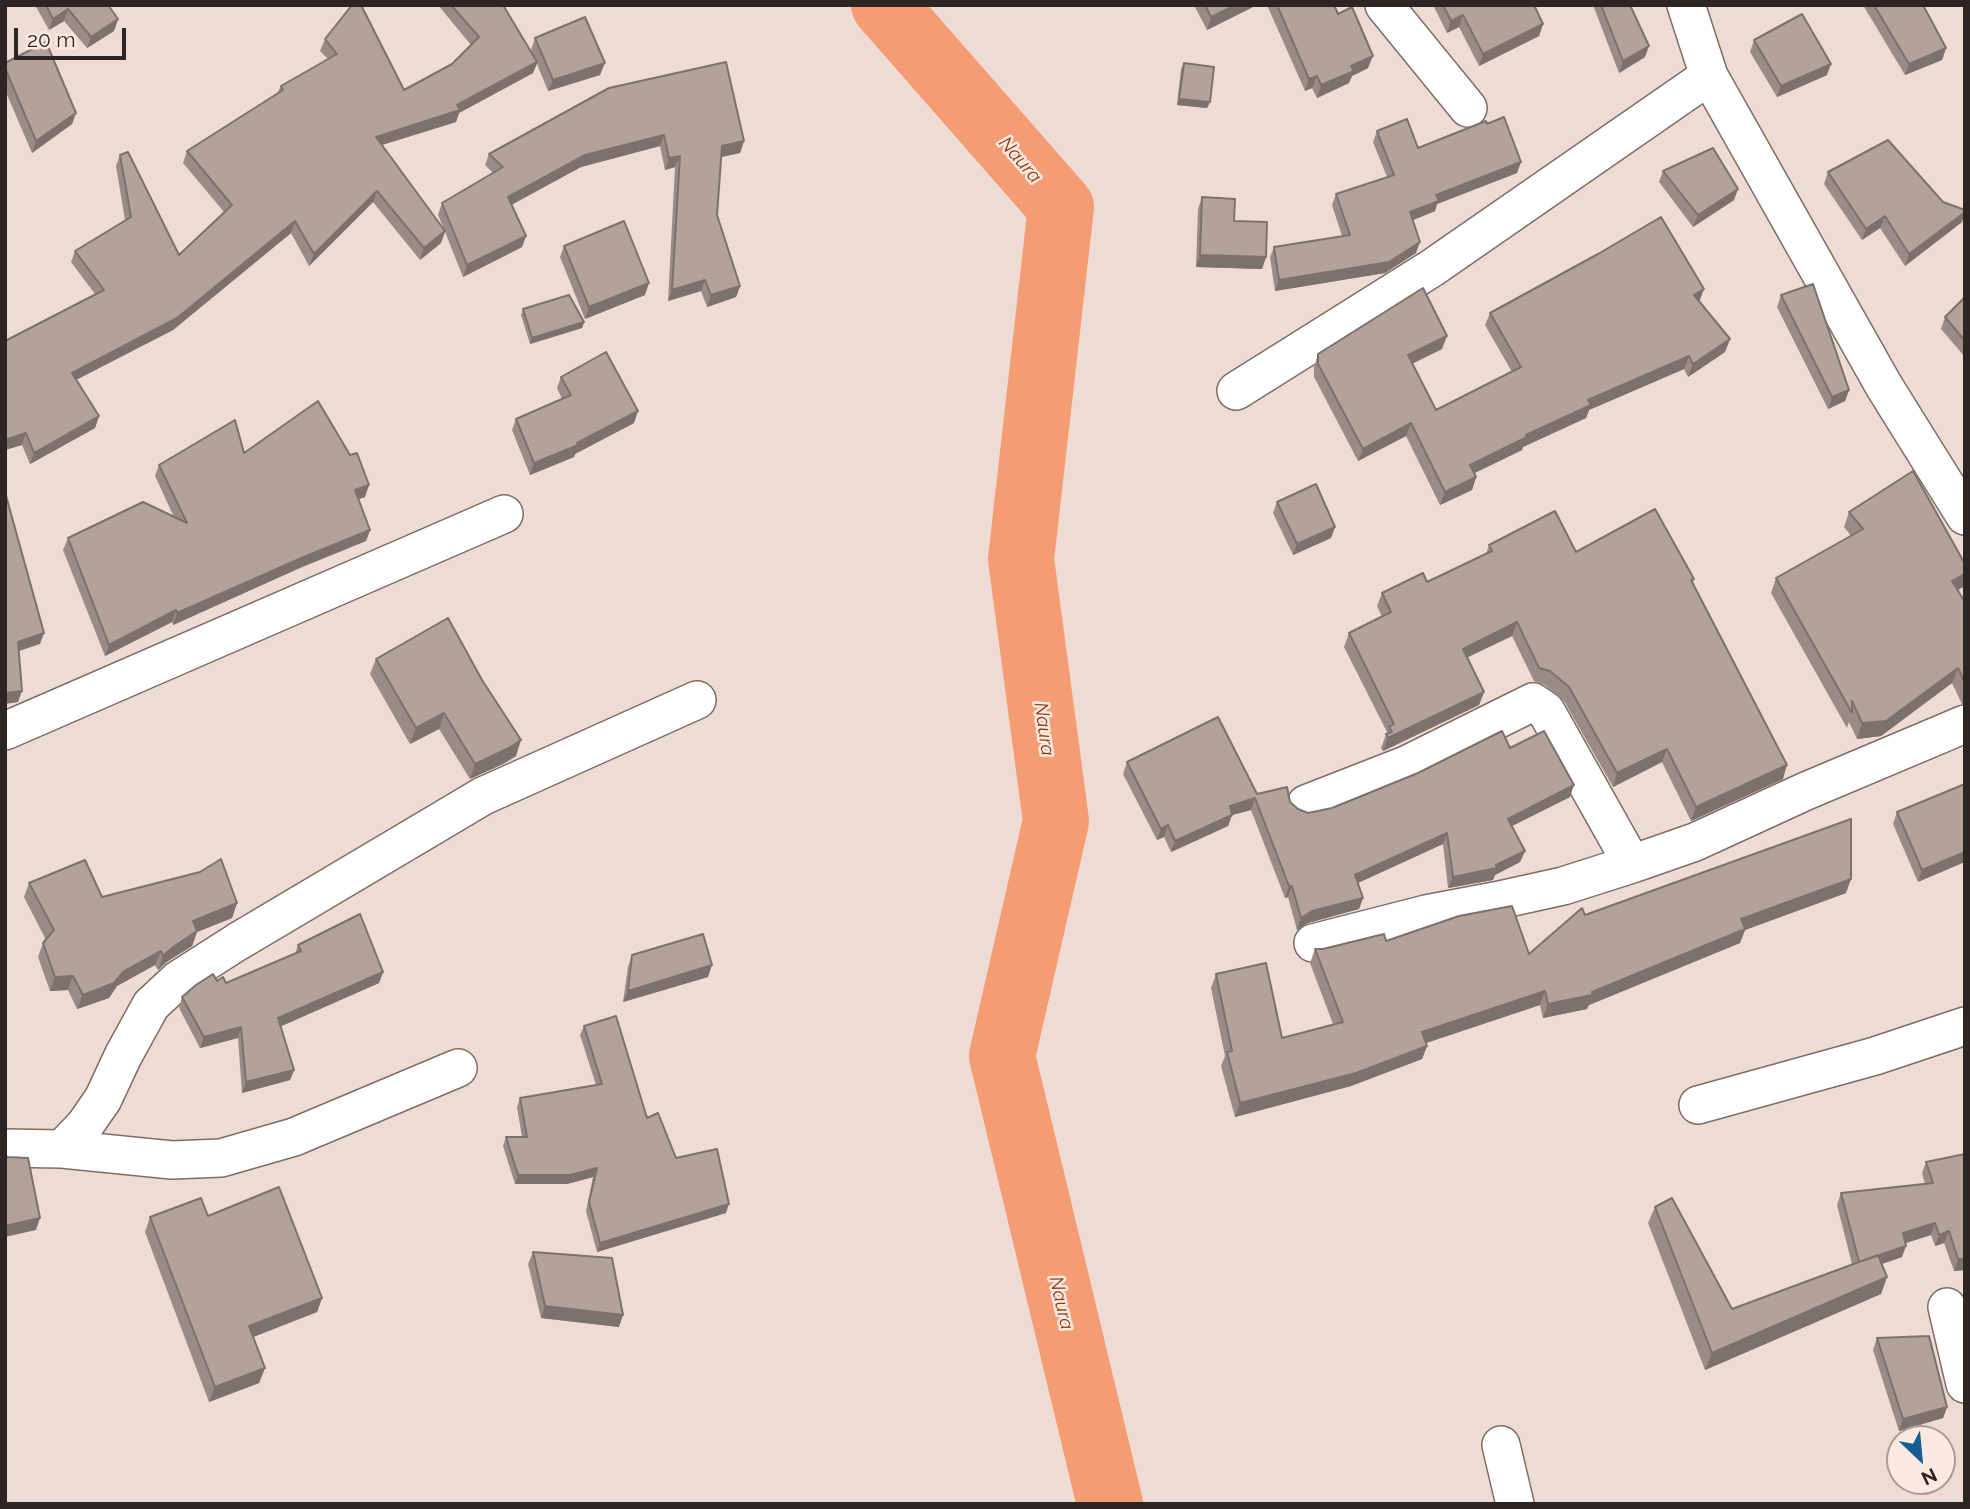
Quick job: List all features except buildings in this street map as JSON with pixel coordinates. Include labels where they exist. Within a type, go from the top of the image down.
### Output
[{"type":"street","points":[[1384,5],[1468,108]]},
{"type":"street","points":[[1685,5],[1709,76],[1884,386],[1965,516]]},
{"type":"street","points":[[1236,391],[1432,268],[1709,76]]},
{"type":"street","points":[[5,731],[503,514]]},
{"type":"street","points":[[62,1149],[85,1125],[103,1099],[151,1005],[179,979],[483,796],[697,700]]},
{"type":"street","points":[[1307,804],[1406,765],[1533,702],[1546,711],[1632,864]]},
{"type":"street","points":[[1313,943],[1426,914],[1563,886],[1632,864],[1695,842],[1806,791],[1965,724]]},
{"type":"street","points":[[1698,1105],[1863,1059],[1965,1026]]},
{"type":"street","points":[[5,1148],[62,1149],[172,1160],[221,1158],[294,1137],[458,1068]]},
{"type":"street","points":[[1947,1307],[1965,1384]]},
{"type":"street","points":[[1502,1445],[1515,1504]]},
{"type":"waterway","name":"Naura","points":[[884,5],[1061,207],[1021,559],[1056,821],[1002,1056],[1110,1504]]}]
